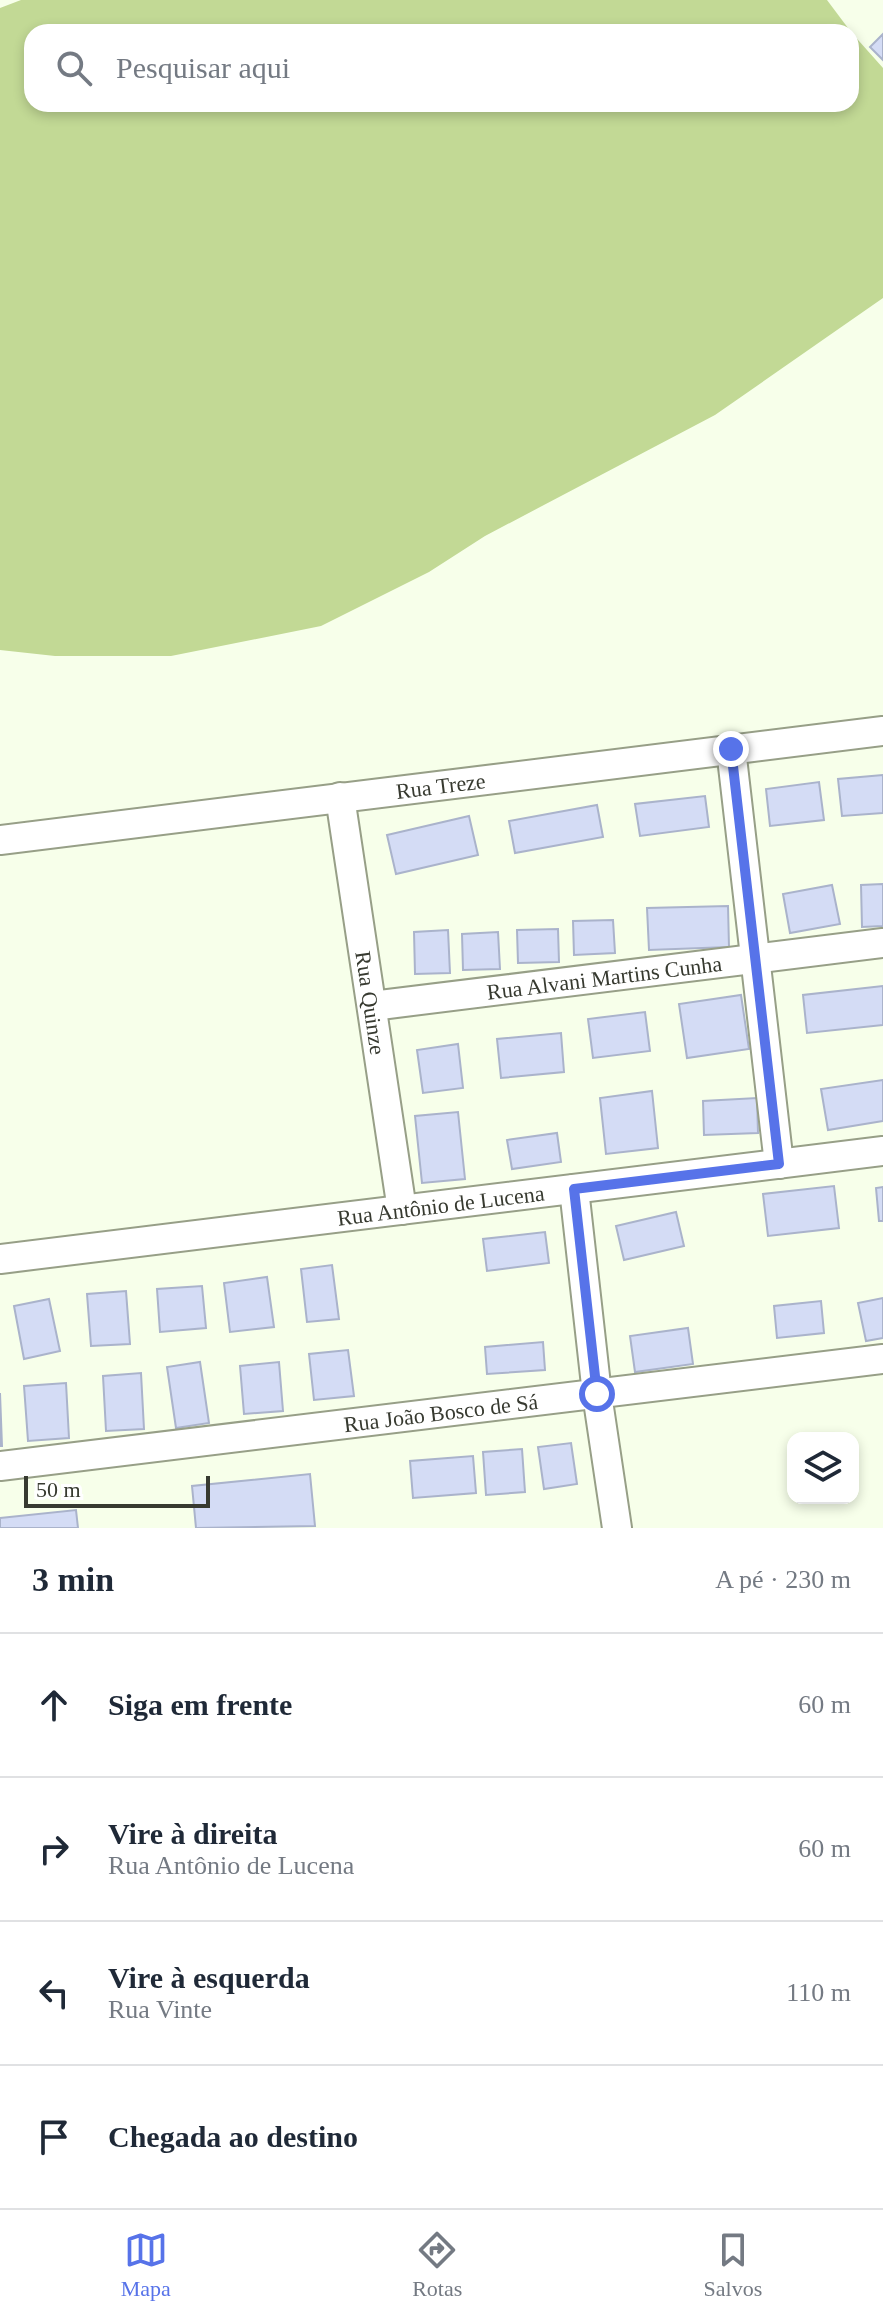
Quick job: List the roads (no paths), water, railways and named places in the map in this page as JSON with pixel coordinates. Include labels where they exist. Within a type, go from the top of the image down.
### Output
[{"type":"lane","name":"Rua Treze","points":[[0,840],[883,731]]},
{"type":"lane","points":[[731,749],[779,1164]]},
{"type":"lane","name":"Rua Quinze","points":[[340,797],[402,1210]]},
{"type":"lane","name":"Rua Alvani Martins Cunha","points":[[372,1006],[883,943]]},
{"type":"lane","name":"Rua Antônio de Lucena","points":[[0,1259],[883,1151]]},
{"type":"lane","points":[[574,1189],[597,1394],[617,1528]]},
{"type":"lane","name":"Rua João Bosco de Sá","points":[[0,1466],[883,1359]]}]
